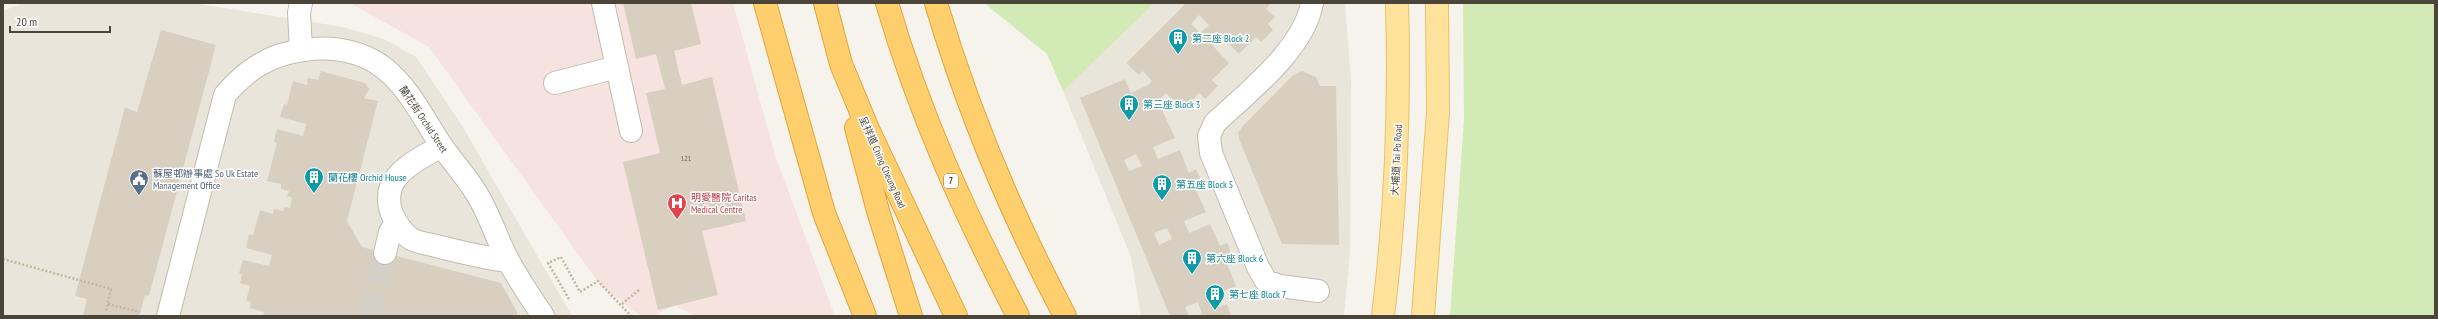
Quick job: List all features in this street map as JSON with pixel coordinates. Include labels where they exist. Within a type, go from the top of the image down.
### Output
[{"type":"highway","points":[[765,3],[824,213],[865,316]]},
{"type":"highway","name":"呈祥道 Ching Cheung Road","points":[[825,3],[841,64],[871,136],[956,316]]},
{"type":"highway","name":"7","points":[[887,3],[917,97],[947,173],[1018,316]]},
{"type":"highway","points":[[936,3],[962,83],[985,146],[1016,216],[1065,316]]},
{"type":"highway","points":[[841,64],[878,211],[911,316]]},
{"type":"main road","name":"大埔道 Tai Po Road","points":[[1383,316],[1397,156],[1400,81],[1397,3]]},
{"type":"main road","points":[[1423,316],[1438,112],[1437,3]]},
{"type":"street","points":[[301,3],[299,13],[301,50]]},
{"type":"street","points":[[603,3],[631,131]]},
{"type":"street","points":[[1312,3],[1302,32],[1287,53],[1215,123],[1209,136],[1211,153],[1258,267],[1266,281],[1280,286],[1318,291]]},
{"type":"street","name":"蘭花街 Orchid Street","points":[[168,316],[225,95],[240,77],[257,65],[279,55],[324,47],[344,50],[366,58],[383,67],[402,85],[442,146],[476,192],[508,261],[543,316]]},
{"type":"street","points":[[555,84],[617,67]]},
{"type":"street","points":[[442,146],[409,164],[399,173],[392,185],[388,203],[396,223],[412,240],[483,258],[508,261]]},
{"type":"street","points":[[385,253],[390,232],[396,223]]},
{"type":"path","points":[[567,296],[548,263],[561,257],[580,292],[598,281],[632,316]]},
{"type":"path","points":[[3,259],[111,289],[106,311]]},
{"type":"path","points":[[622,304],[640,289]]},
{"type":"path","points":[[108,304],[146,314]]},
{"type":"shaded area","points":[[22,3],[193,3],[343,27],[384,39],[416,57],[464,129],[572,316],[3,316],[3,11]]},
{"type":"shaded area","name":"明愛醫院 Caritas Medical Centre","points":[[350,3],[733,3],[775,155],[835,316],[696,316],[674,305],[654,316],[641,316],[601,286],[429,47]]},
{"type":"shaded area","points":[[1155,3],[1345,3],[1351,79],[1350,254],[1344,316],[1141,316],[1131,257],[1063,91]]},
{"type":"green space","points":[[984,3],[1155,3],[1063,91],[1047,54]]},
{"type":"green space","points":[[1463,3],[2435,3],[2435,316],[1450,316],[1464,120]]},
{"type":"building","points":[[623,3],[691,3],[701,44],[674,51],[682,85],[712,77],[746,221],[702,231],[718,295],[658,310],[623,162],[660,153],[646,93],[665,89],[656,54],[636,59]]},
{"type":"building","points":[[1186,3],[1271,3],[1266,9],[1275,17],[1268,24],[1273,30],[1261,42],[1256,37],[1239,54],[1222,37],[1213,46],[1229,63],[1212,80],[1218,86],[1205,99],[1199,93],[1182,110],[1166,93],[1158,101],[1175,138],[1153,147],[1158,159],[1180,150],[1189,173],[1196,169],[1204,187],[1196,190],[1206,212],[1184,221],[1189,233],[1210,224],[1220,246],[1227,243],[1234,261],[1227,264],[1236,286],[1215,295],[1219,307],[1227,304],[1231,316],[1197,316],[1202,314],[1198,302],[1185,307],[1189,316],[1170,316],[1080,98],[1125,79],[1131,93],[1148,85],[1152,81],[1143,71],[1139,75],[1126,63]],"holes":[[[1199,15],[1209,25],[1200,33],[1191,24]],[[1136,154],[1142,166],[1129,171],[1124,160]],[[1167,228],[1172,239],[1159,245],[1154,233]]]},
{"type":"building","name":"蘇屋邨辦事處 So Uk Estate Management Office","points":[[161,30],[216,45],[149,296],[145,295],[139,316],[83,316],[87,299],[75,296],[125,107],[137,112]]},
{"type":"building","name":"蘭花樓 Orchid House","points":[[321,71],[365,83],[369,89],[364,98],[378,101],[347,221],[362,247],[501,283],[517,312],[517,316],[263,316],[264,312],[250,308],[251,302],[246,301],[250,286],[240,283],[242,274],[239,273],[243,260],[269,266],[272,255],[246,248],[249,234],[253,235],[260,210],[273,214],[274,209],[283,211],[285,207],[290,208],[292,198],[287,196],[289,191],[281,189],[281,184],[267,181],[277,143],[274,142],[277,129],[303,136],[306,124],[280,117],[284,104],[287,105],[293,81],[307,85],[308,78],[318,80]]},
{"type":"building","points":[[1302,71],[1316,77],[1320,86],[1336,86],[1339,245],[1282,244],[1239,139],[1238,133],[1242,127],[1292,76]]},
{"type":"tunnel","points":[[371,316],[385,253]]},
{"type":"place","name":"第二座 Block 2","points":[[1178,55]]},
{"type":"place","name":"第三座 Block 3","points":[[1129,121]]},
{"type":"place","name":"蘭花樓 Orchid House","points":[[314,194]]},
{"type":"place","name":"蘇屋邨辦事處 So Uk Estate Management Office","points":[[139,196]]},
{"type":"place","name":"第五座 Block 5","points":[[1162,201]]},
{"type":"place","name":"明愛醫院 Caritas Medical Centre","points":[[677,220]]},
{"type":"place","name":"第六座 Block 6","points":[[1192,275]]},
{"type":"place","name":"第七座 Block 7","points":[[1215,311]]}]
